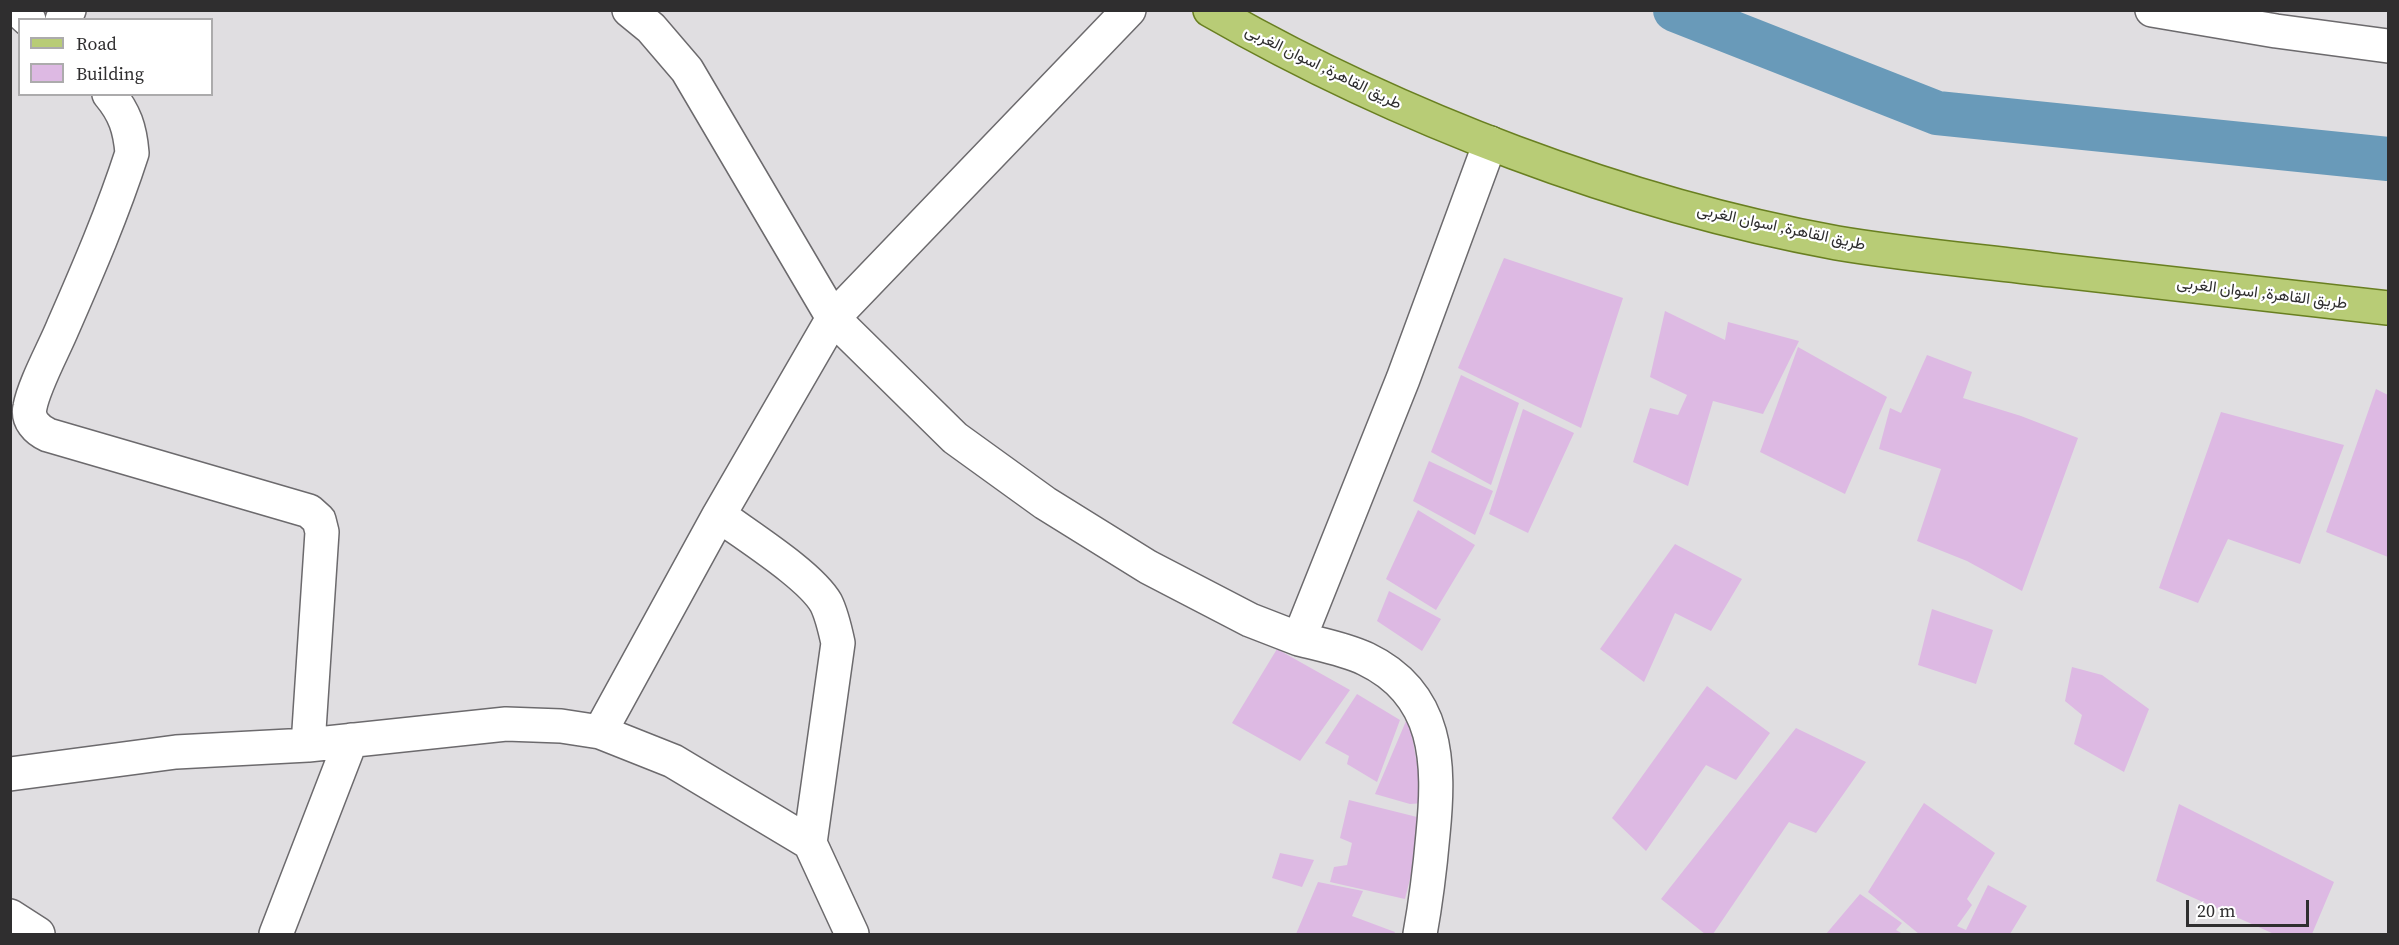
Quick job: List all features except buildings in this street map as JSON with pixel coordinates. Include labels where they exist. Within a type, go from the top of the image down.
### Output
[{"type":"main road","name":"طريق القاهرة, اسوان الغربى","points":[[1210,10],[1320,69],[1404,108],[1490,143],[1604,182],[1720,217],[1838,243],[1958,259],[2388,308]]},
{"type":"street","points":[[629,10],[651,28],[687,70],[833,318],[955,438],[1045,503],[1148,567],[1250,620],[1299,639],[1343,650],[1366,659],[1395,679],[1410,693],[1421,709],[1428,729],[1435,756],[1437,787],[1429,878],[1420,934]]},
{"type":"street","points":[[600,732],[719,515],[833,318],[1129,10]]},
{"type":"street","points":[[2152,10],[2276,31],[2388,46]]},
{"type":"street","points":[[110,96],[125,116],[130,131],[132,153],[75,301],[29,409],[30,417],[39,431],[48,435],[309,511],[315,516],[322,532],[308,745]]},
{"type":"street","points":[[1299,639],[1403,379],[1490,143]]},
{"type":"street","points":[[719,515],[808,581],[825,602],[834,627],[838,643],[810,843],[852,934]]},
{"type":"street","points":[[10,774],[176,752],[308,745],[506,724],[561,726],[600,732],[673,761],[810,843]]},
{"type":"street","points":[[276,934],[351,740]]},
{"type":"street","points":[[10,916],[38,934]]},
{"type":"waterway","points":[[1675,10],[1937,113],[2388,159]]}]
